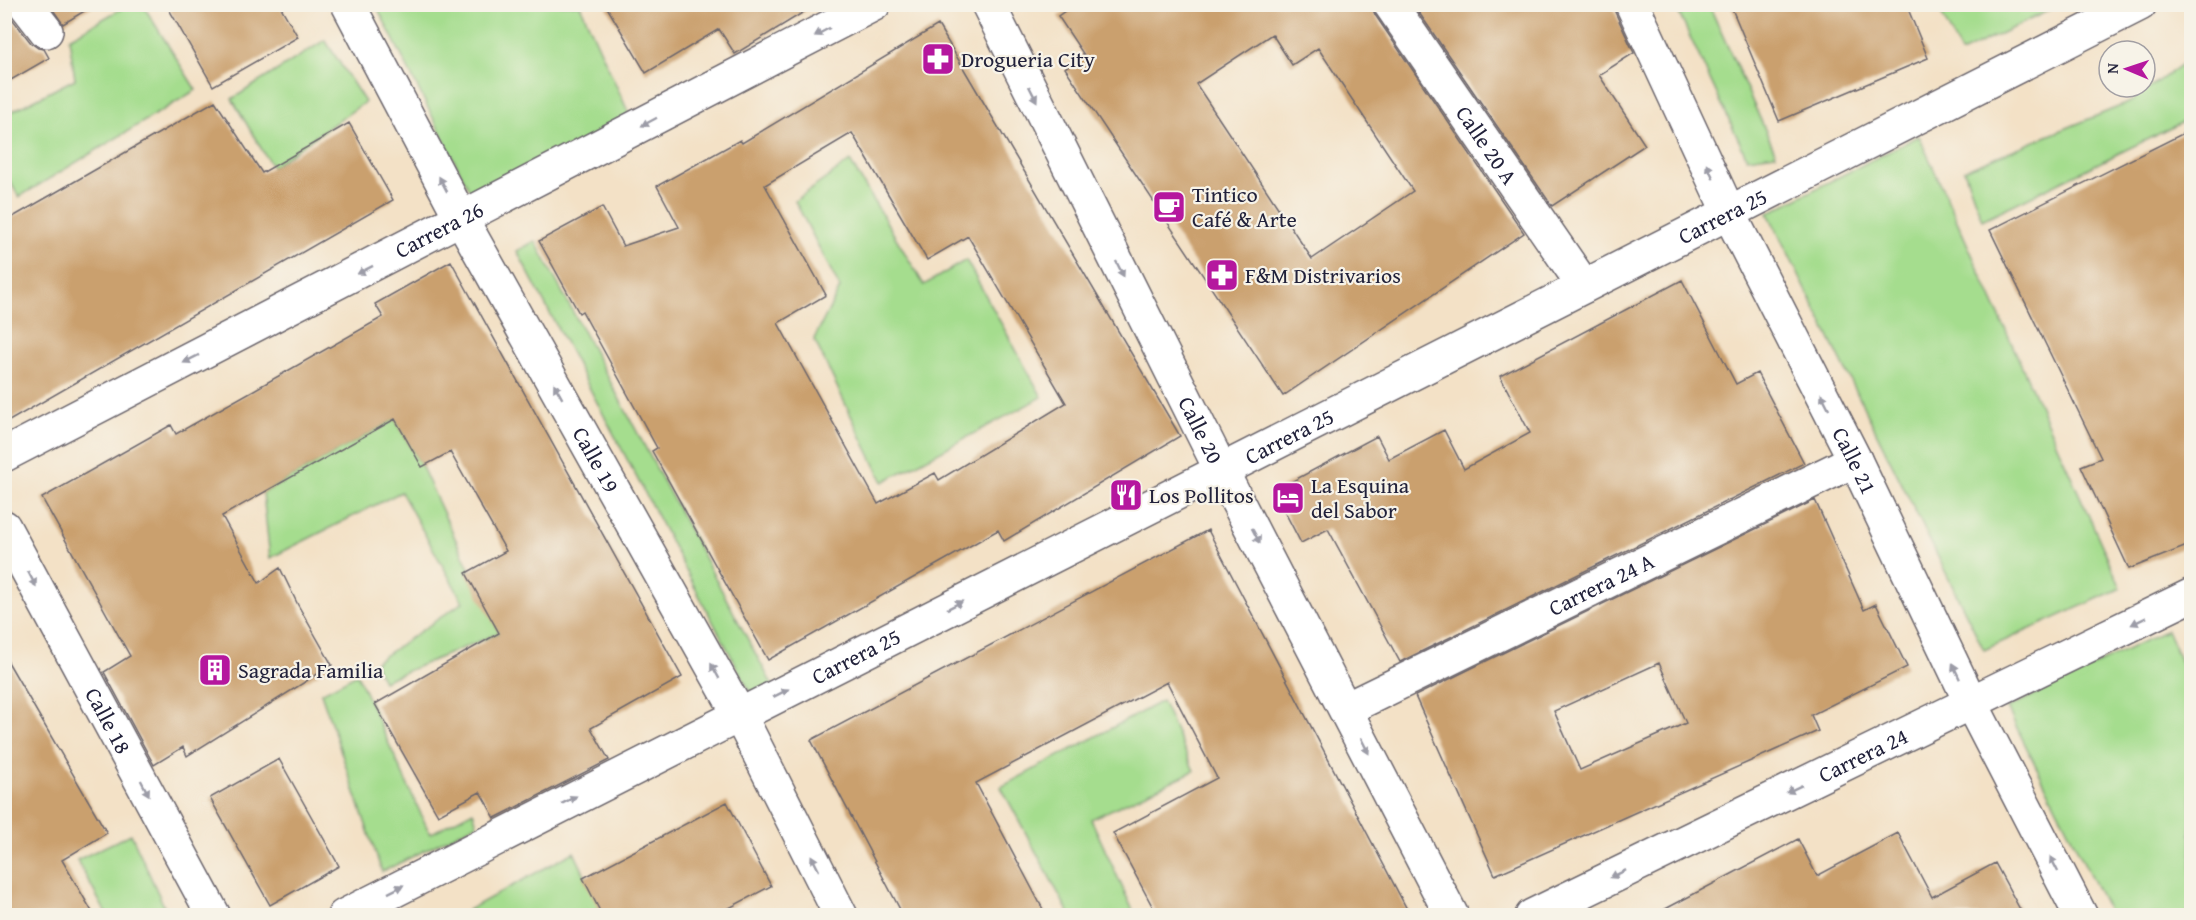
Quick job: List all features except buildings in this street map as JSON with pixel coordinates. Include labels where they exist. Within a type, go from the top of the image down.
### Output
[{"type":"street","points":[[25,4],[46,31]]},
{"type":"street","name":"Calle 19","points":[[348,4],[462,220],[739,714],[841,915]]},
{"type":"street","name":"Carrera 26","points":[[4,455],[462,220],[874,4]]},
{"type":"street","name":"Calle 20","points":[[988,4],[1221,470],[1452,915]]},
{"type":"street","name":"Calle 20 A","points":[[1390,4],[1584,286]]},
{"type":"street","name":"Calle 21","points":[[1632,4],[1729,213],[1855,460],[1971,703],[2081,915]]},
{"type":"street","name":"Carrera 25","points":[[344,915],[2140,4]]},
{"type":"street","name":"Carrera 24 A","points":[[1346,709],[1855,460]]},
{"type":"street","name":"Calle 18","points":[[4,528],[214,915]]},
{"type":"street","name":"Carrera 24","points":[[1532,915],[2192,596]]},
{"type":"green space","points":[[128,5],[143,5],[196,90],[19,197],[5,173],[5,115],[75,79],[69,38]]},
{"type":"green space","points":[[376,5],[580,5],[630,116],[475,201]]},
{"type":"green space","points":[[1675,5],[1709,5],[1776,154],[1747,158]]},
{"type":"green space","points":[[1937,5],[2060,5],[1961,53]]},
{"type":"green space","points":[[325,40],[365,102],[272,167],[232,99]]},
{"type":"green space","points":[[2191,58],[2191,128],[2187,120],[1982,220],[1964,170],[2134,99],[2157,99],[2157,82]]},
{"type":"green space","points":[[1919,136],[2121,588],[1984,650],[1768,213]]},
{"type":"green space","points":[[850,161],[924,285],[966,260],[1042,397],[883,482],[814,339],[840,288],[795,201]]},
{"type":"green space","points":[[535,241],[775,690],[757,705],[517,251]]},
{"type":"green space","points":[[395,419],[422,467],[499,633],[383,681],[374,663],[463,602],[401,492],[270,558],[263,493]]},
{"type":"green space","points":[[2167,630],[2191,685],[2191,915],[2110,915],[2007,708]]},
{"type":"green space","points":[[357,674],[430,834],[473,811],[477,824],[382,872],[321,693]]},
{"type":"green space","points":[[1162,701],[1194,771],[1091,819],[1135,915],[1070,915],[1001,787]]},
{"type":"green space","points":[[131,834],[168,915],[107,915],[77,860]]},
{"type":"green space","points":[[574,852],[604,915],[471,916],[468,910]]},
{"type":"place","name":"Drogueria City","points":[[938,59]]},
{"type":"place","name":"Tintico Café & Arte","points":[[1169,207]]},
{"type":"place","name":"F&M Distrivarios","points":[[1222,275]]},
{"type":"place","name":"Los Pollitos","points":[[1126,495]]},
{"type":"place","name":"La Esquina del Sabor","points":[[1288,498]]},
{"type":"place","name":"Sagrada Familia","points":[[215,670]]}]
